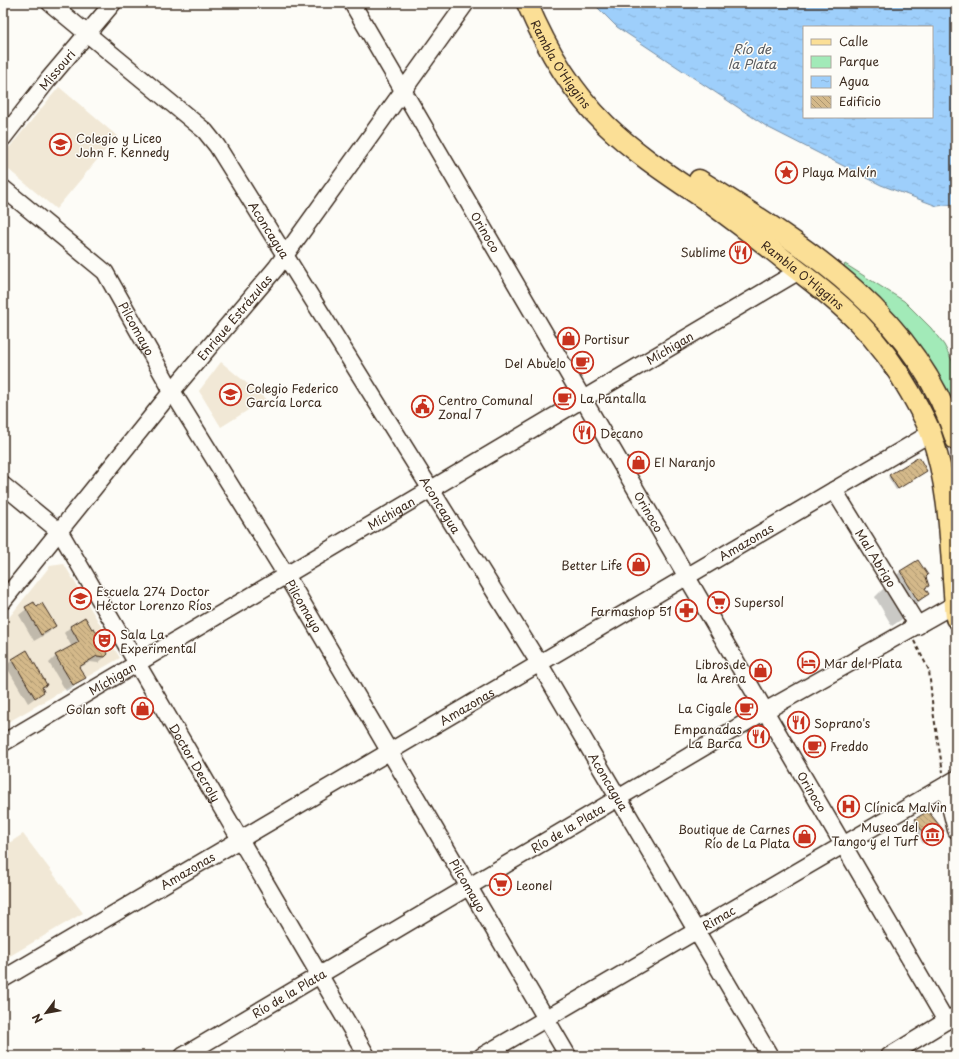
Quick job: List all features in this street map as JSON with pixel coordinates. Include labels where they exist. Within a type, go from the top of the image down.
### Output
[{"type":"main road","name":"Rambla O'Higgins","points":[[527,3],[551,54],[585,102],[605,124],[649,162],[750,231],[833,298],[866,329],[897,370],[922,412],[931,433],[942,468],[949,516],[955,611]]},
{"type":"main road","name":"Rambla O'Higgins","points":[[541,3],[562,47],[577,70],[613,114],[636,136],[674,165],[818,258],[862,295],[885,319],[900,337],[929,380],[948,417],[956,440]]},
{"type":"street","name":"Aconcagua","points":[[50,3],[208,134],[217,146],[539,663],[770,1056]]},
{"type":"street","name":"Missouri","points":[[3,138],[48,80],[113,3]]},
{"type":"street","name":"Orinoco","points":[[352,3],[843,845],[951,1018]]},
{"type":"street","name":"Enrique Estrázulas","points":[[3,601],[172,391],[271,275],[402,90],[466,3]]},
{"type":"street","name":"Pilcomayo","points":[[3,188],[105,272],[172,391],[286,576],[568,1056]]},
{"type":"street","name":"Míchigan","points":[[3,743],[799,270]]},
{"type":"street","name":"Amazonas","points":[[3,979],[931,433]]},
{"type":"street","name":"Doctor Decroly","points":[[3,485],[60,532],[366,1056]]},
{"type":"street","name":"Mal Abrigo","points":[[834,490],[918,626]]},
{"type":"street","name":"Río de la Plata","points":[[183,1056],[765,711],[918,626],[955,611]]},
{"type":"street","points":[[950,782],[956,830]]},
{"type":"street","name":"Rimac","points":[[482,1056],[950,782]]},
{"type":"street","points":[[889,1056],[951,1018]]},
{"type":"path","points":[[918,626],[913,638],[929,670],[934,718],[950,782]]},
{"type":"shaded area","name":"Colegio y Liceo John F. Kennedy","points":[[59,87],[117,136],[56,209],[3,165],[3,155]]},
{"type":"shaded area","name":"Colegio Federico García Lorca","points":[[221,362],[266,399],[221,427],[199,391]]},
{"type":"shaded area","points":[[64,564],[120,658],[3,725],[3,625],[50,566]]},
{"type":"shaded area","points":[[23,834],[83,913],[3,960],[3,847]]},
{"type":"green space","points":[[845,264],[904,301],[931,328],[944,345],[956,368],[956,412],[942,385],[893,314],[844,266]]},
{"type":"water","name":"Río de la Plata","points":[[593,3],[956,3],[956,204],[937,206],[881,185],[769,128],[617,27]]},
{"type":"building","points":[[919,457],[927,471],[898,489],[889,475]]},
{"type":"building","points":[[918,560],[928,575],[926,577],[929,586],[925,588],[929,594],[918,601],[900,571]]},
{"type":"building","points":[[34,602],[37,607],[42,603],[56,626],[41,635],[25,607]]},
{"type":"building","points":[[85,617],[92,629],[94,628],[108,654],[105,657],[97,656],[79,667],[86,678],[73,685],[55,655],[79,642],[70,626]]},
{"type":"building","points":[[27,650],[47,685],[42,687],[44,692],[35,698],[12,659]]},
{"type":"building","points":[[928,811],[944,831],[927,840],[915,819]]},
{"type":"place","name":"Colegio y Liceo John F. Kennedy","points":[[60,145]]},
{"type":"place","name":"Playa Malvín","points":[[787,172]]},
{"type":"place","name":"Sublime","points":[[741,252]]},
{"type":"place","name":"Portisur","points":[[569,339]]},
{"type":"place","name":"Del Abuelo","points":[[582,363]]},
{"type":"place","name":"Colegio Federico García Lorca","points":[[231,395]]},
{"type":"place","name":"La Pantalla","points":[[565,398]]},
{"type":"place","name":"Centro Comunal Zonal 7","points":[[423,407]]},
{"type":"place","name":"Decano","points":[[585,433]]},
{"type":"place","name":"El Naranjo","points":[[638,462]]},
{"type":"place","name":"Better Life","points":[[638,565]]},
{"type":"place","name":"Escuela 274 Doctor Héctor Lorenzo Ríos","points":[[80,598]]},
{"type":"place","name":"Supersol","points":[[718,602]]},
{"type":"place","name":"Farmashop 51","points":[[687,611]]},
{"type":"place","name":"Sala La Experimental","points":[[105,641]]},
{"type":"place","name":"Mar del Plata","points":[[809,663]]},
{"type":"place","name":"Libros de la Arena","points":[[761,671]]},
{"type":"place","name":"La Cigale","points":[[747,708]]},
{"type":"place","name":"Golan soft","points":[[142,709]]},
{"type":"place","name":"Soprano's","points":[[798,723]]},
{"type":"place","name":"Empanadas La Barca","points":[[758,736]]},
{"type":"place","name":"Freddo","points":[[815,746]]},
{"type":"place","name":"Clínica Malvin","points":[[848,807]]},
{"type":"place","name":"Museo del Tango y el Turf","points":[[933,834]]},
{"type":"place","name":"Boutique de Carnes Río de La Plata","points":[[805,836]]},
{"type":"place","name":"Leonel","points":[[500,885]]}]
